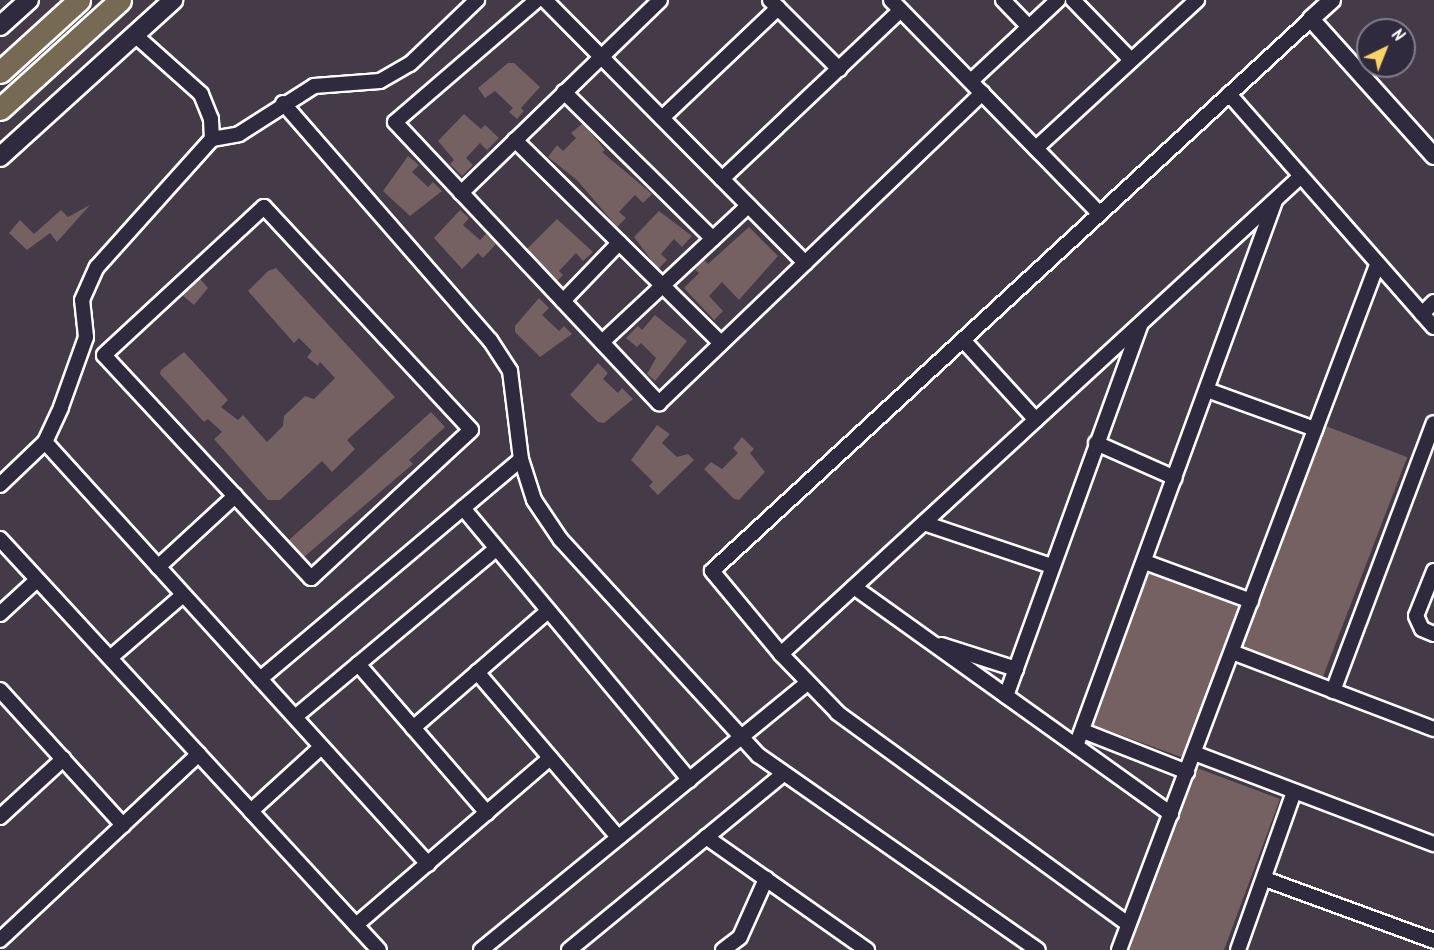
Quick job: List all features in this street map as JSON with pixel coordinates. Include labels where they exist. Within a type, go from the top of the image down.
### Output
[{"type":"highway","points":[[25,49],[70,0]]},
{"type":"highway","points":[[0,72],[79,0]]},
{"type":"highway","points":[[0,110],[120,0]]},
{"type":"main road","points":[[0,26],[29,0]]},
{"type":"main road","points":[[0,157],[173,0]]},
{"type":"street","points":[[0,484],[45,442],[86,338],[82,300],[97,267],[212,139],[239,134],[314,86],[380,81],[410,64],[477,0]]},
{"type":"street","points":[[537,0],[395,122],[659,403],[982,93]]},
{"type":"street","points":[[545,0],[805,263]]},
{"type":"street","points":[[461,193],[660,0]]},
{"type":"street","points":[[1003,0],[1029,27]]},
{"type":"street","points":[[970,81],[1058,0]]},
{"type":"street","points":[[1073,0],[1131,60]]},
{"type":"street","points":[[1036,148],[1197,0]]},
{"type":"street","points":[[1128,924],[879,745],[807,682],[712,571],[1332,0]]},
{"type":"street","points":[[662,118],[774,4],[838,69]]},
{"type":"street","points":[[722,179],[838,69],[896,5],[1100,214]]},
{"type":"street","points":[[1311,19],[1434,156]]},
{"type":"street","points":[[135,35],[201,94],[211,119],[212,139]]},
{"type":"street","points":[[564,92],[713,239]]},
{"type":"street","points":[[1229,94],[1377,265],[1434,327]]},
{"type":"street","points":[[283,104],[490,340],[510,371],[521,459],[534,500],[561,540],[740,738],[783,774],[1038,950]]},
{"type":"street","points":[[515,140],[721,343]]},
{"type":"street","points":[[781,654],[1300,177]]},
{"type":"street","points":[[1076,746],[1276,199]]},
{"type":"street","points":[[602,342],[748,206]]},
{"type":"street","points":[[264,207],[471,430],[311,578],[235,496],[104,355],[264,207]]},
{"type":"street","points":[[563,301],[620,243]]},
{"type":"street","points":[[1119,950],[1377,265]]},
{"type":"street","points":[[1422,314],[1434,302]]},
{"type":"street","points":[[1006,696],[1141,324]]},
{"type":"street","points":[[963,340],[1036,420]]},
{"type":"street","points":[[1207,390],[1315,429]]},
{"type":"street","points":[[1333,691],[1434,423]]},
{"type":"street","points":[[45,442],[428,864]]},
{"type":"street","points":[[1096,443],[1175,478]]},
{"type":"street","points":[[260,679],[521,459]]},
{"type":"street","points":[[158,567],[235,496]]},
{"type":"street","points":[[463,508],[690,780]]},
{"type":"street","points":[[924,523],[1052,566]]},
{"type":"street","points":[[0,539],[379,950]]},
{"type":"street","points":[[295,717],[496,549]]},
{"type":"street","points":[[1145,562],[1251,601]]},
{"type":"street","points":[[1434,571],[1416,616],[1422,629],[1434,634]]},
{"type":"street","points":[[0,614],[38,580]]},
{"type":"street","points":[[854,587],[1171,814]]},
{"type":"street","points":[[110,658],[183,595]]},
{"type":"street","points":[[413,728],[548,611]]},
{"type":"street","points":[[929,641],[1016,669]]},
{"type":"street","points":[[1232,652],[1434,729]]},
{"type":"street","points":[[358,664],[487,813]]},
{"type":"street","points":[[477,672],[618,837]]},
{"type":"street","points":[[481,950],[807,682]]},
{"type":"street","points":[[0,690],[123,825]]},
{"type":"street","points":[[1083,731],[1187,772]]},
{"type":"street","points":[[251,811],[321,747]]},
{"type":"street","points":[[1194,753],[1434,844]]},
{"type":"street","points":[[0,940],[199,754]]},
{"type":"street","points":[[356,925],[550,758]]},
{"type":"street","points":[[0,818],[63,759]]},
{"type":"street","points":[[569,950],[783,774]]},
{"type":"street","points":[[1238,950],[1294,792]]},
{"type":"street","points":[[706,837],[867,950]]},
{"type":"street","points":[[723,950],[737,943],[766,879]]},
{"type":"street","points":[[1265,879],[1434,941]]},
{"type":"street","points":[[842,950],[847,936]]},
{"type":"building","points":[[508,63],[514,63],[540,87],[521,108],[524,111],[517,119],[509,112],[513,108],[495,91],[485,98],[478,88]]},
{"type":"building","points":[[464,114],[481,129],[485,125],[499,138],[487,150],[480,143],[466,158],[473,165],[462,176],[450,164],[454,160],[438,141]]},
{"type":"building","points":[[583,123],[605,150],[602,152],[652,194],[643,203],[635,195],[619,212],[626,218],[617,227],[577,180],[548,157],[557,145],[563,151],[576,138],[571,133]]},
{"type":"building","points":[[408,156],[419,165],[412,172],[428,187],[433,182],[442,191],[410,216],[383,191]]},
{"type":"building","points":[[90,205],[57,242],[50,233],[27,250],[9,233],[20,220],[34,234],[61,210],[68,217]]},
{"type":"building","points":[[460,210],[469,218],[463,225],[480,240],[486,234],[496,244],[483,258],[478,253],[462,269],[434,238]]},
{"type":"building","points":[[659,211],[692,236],[682,247],[674,239],[661,254],[667,260],[658,269],[634,237]]},
{"type":"building","points":[[557,219],[593,252],[583,261],[576,253],[559,271],[563,275],[557,281],[527,249]]},
{"type":"building","points":[[749,227],[778,256],[739,300],[722,282],[709,296],[723,311],[714,320],[684,288],[699,273],[695,270],[704,260],[708,264]]},
{"type":"building","points":[[276,268],[395,397],[347,440],[355,449],[332,472],[322,461],[280,500],[268,500],[214,439],[222,432],[208,419],[204,422],[160,374],[161,370],[184,352],[228,400],[221,407],[238,420],[243,415],[267,442],[283,426],[284,416],[305,396],[314,399],[335,378],[320,362],[318,366],[307,357],[312,351],[299,338],[294,343],[248,291],[268,271]]},
{"type":"building","points":[[200,279],[208,288],[194,305],[182,295]]},
{"type":"building","points":[[539,298],[549,308],[542,315],[559,331],[564,326],[572,334],[540,357],[515,332],[515,326]]},
{"type":"building","points":[[655,315],[687,341],[655,381],[647,374],[656,358],[641,343],[637,347],[626,338],[638,326],[642,330]]},
{"type":"building","points":[[598,363],[608,373],[603,379],[618,393],[622,388],[633,399],[604,423],[598,422],[570,395]]},
{"type":"building","points":[[431,412],[445,427],[409,460],[413,464],[304,557],[289,540]]},
{"type":"building","points":[[657,425],[670,434],[662,443],[677,457],[688,454],[694,460],[658,495],[649,486],[653,482],[631,460]]},
{"type":"building","points":[[1326,426],[1407,457],[1323,678],[1241,646]]},
{"type":"building","points":[[742,437],[754,449],[750,453],[765,472],[739,500],[734,499],[704,469],[711,462],[722,469],[738,453],[733,448]]},
{"type":"building","points":[[1149,573],[1239,606],[1184,758],[1094,725]]},
{"type":"building","points":[[1197,768],[1280,799],[1224,950],[1129,950]]}]
